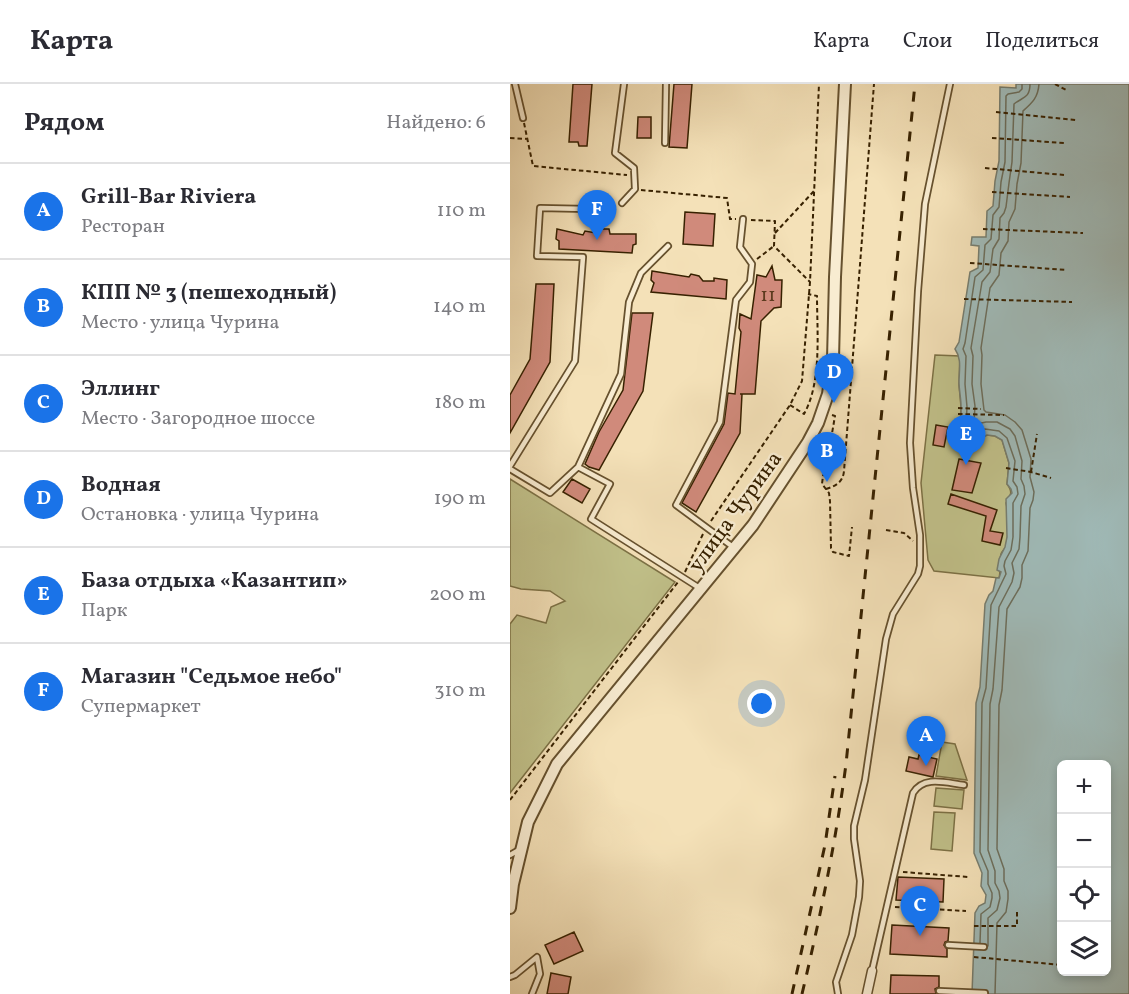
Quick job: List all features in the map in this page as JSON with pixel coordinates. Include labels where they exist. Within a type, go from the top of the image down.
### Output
[{"type":"street","name":"улица Чурина","points":[[510,908],[513,884],[528,822],[557,764],[735,549],[808,442],[823,410],[831,377],[834,341],[845,84]]},
{"type":"street","points":[[867,994],[872,971]]},
{"type":"lane","points":[[515,84],[523,118]]},
{"type":"lane","points":[[622,203],[635,189],[634,168],[615,153],[624,84]]},
{"type":"lane","points":[[665,143],[666,84]]},
{"type":"lane","points":[[838,994],[836,982],[852,935],[859,897],[860,881],[854,845],[854,826],[865,780],[886,639],[893,614],[918,574],[920,566],[921,545],[913,488],[910,443],[918,291],[925,204],[950,84]]},
{"type":"lane","points":[[588,209],[540,208],[537,256],[583,257],[576,361],[510,467],[550,493],[578,467],[621,374],[629,302],[641,273],[668,246]]},
{"type":"lane","points":[[735,549],[676,505],[720,422],[736,300],[750,282],[752,264],[740,247],[743,219]]},
{"type":"lane","points":[[578,467],[610,484],[591,519],[701,589]]},
{"type":"lane","points":[[872,971],[913,793],[922,783],[964,785]]},
{"type":"lane","points":[[510,855],[521,849]]},
{"type":"lane","points":[[948,945],[984,947]]},
{"type":"lane","points":[[510,977],[537,957],[540,974],[532,994]]},
{"type":"lane","points":[[939,991],[986,993]]},
{"type":"path","points":[[510,800],[682,577],[707,527],[790,405],[802,381],[810,282],[819,84]]},
{"type":"path","points":[[826,489],[838,483],[844,475],[874,84]]},
{"type":"path","points":[[1055,84],[1066,90]]},
{"type":"path","points":[[996,112],[1076,120]]},
{"type":"path","points":[[523,118],[533,166],[634,176]]},
{"type":"path","points":[[510,138],[528,139]]},
{"type":"path","points":[[992,138],[1064,143]]},
{"type":"path","points":[[985,168],[1064,175]]},
{"type":"path","points":[[635,189],[727,198],[729,219]]},
{"type":"path","points":[[774,234],[814,191]]},
{"type":"path","points":[[992,192],[1070,198]]},
{"type":"path","points":[[755,220],[775,221],[774,246],[810,282]]},
{"type":"path","points":[[983,229],[1083,233]]},
{"type":"path","points":[[752,264],[774,246]]},
{"type":"path","points":[[970,263],[1067,270]]},
{"type":"path","points":[[790,405],[804,414],[810,402],[816,376],[817,296],[808,294]]},
{"type":"path","points":[[964,299],[1072,302]]},
{"type":"path","points":[[957,408],[981,409]]},
{"type":"path","points":[[823,410],[836,416],[822,480],[822,484],[829,493],[833,552],[849,556],[852,527]]},
{"type":"path","points":[[958,414],[1004,415]]},
{"type":"path","points":[[1031,472],[1037,434]]},
{"type":"path","points":[[1006,468],[1051,478]]},
{"type":"path","points":[[886,530],[904,533],[921,545]]},
{"type":"path","points":[[894,871],[968,877]]},
{"type":"path","points":[[886,906],[966,911]]},
{"type":"path","points":[[974,926],[1017,927],[1017,911]]},
{"type":"path","points":[[974,957],[1057,964]]},
{"type":"green space","points":[[935,355],[960,356],[960,427],[963,435],[972,442],[987,435],[1002,440],[1009,463],[1007,484],[1011,494],[1006,503],[1008,536],[1001,554],[999,578],[934,571],[928,560],[921,483]]},
{"type":"green space","points":[[510,479],[675,582],[510,793],[510,624],[517,615],[546,623],[551,607],[565,601],[550,591],[510,586]]},
{"type":"green space","points":[[942,742],[955,744],[967,780],[936,776]]},
{"type":"green space","points":[[936,788],[964,790],[962,809],[934,806]]},
{"type":"green space","points":[[934,812],[955,813],[952,851],[931,849]]},
{"type":"water","points":[[1016,84],[1129,84],[1129,994],[972,994],[975,913],[979,906],[985,903],[986,895],[981,886],[982,873],[974,853],[976,703],[980,687],[985,604],[1001,572],[997,570],[1007,537],[1006,499],[1012,493],[1007,484],[1009,463],[1002,440],[987,435],[967,445],[963,439],[959,361],[955,349],[959,342],[970,272],[978,268],[979,246],[971,245],[972,237],[986,237],[987,211],[993,206],[999,161],[1000,87],[1016,88]]},
{"type":"building","points":[[573,84],[592,84],[587,146],[579,146],[578,142],[569,142]]},
{"type":"building","points":[[674,84],[692,84],[687,148],[669,147]]},
{"type":"building","points":[[638,117],[651,117],[651,138],[637,138]]},
{"type":"building","points":[[685,212],[715,214],[713,246],[683,244]]},
{"type":"building","points":[[557,229],[583,235],[585,231],[596,233],[600,229],[609,229],[610,234],[636,234],[636,244],[633,245],[632,253],[559,249],[559,241],[556,239]]},
{"type":"building","points":[[772,266],[775,280],[782,280],[781,307],[774,308],[761,321],[755,394],[742,394],[740,433],[696,512],[682,503],[724,424],[728,393],[735,394],[741,332],[740,314],[751,319],[757,275],[766,277]]},
{"type":"building","points":[[652,271],[689,277],[691,274],[699,276],[703,281],[714,281],[714,278],[727,280],[726,299],[651,292],[654,283],[651,280]]},
{"type":"building","points":[[536,284],[554,284],[550,362],[510,433],[510,395],[530,359]]},
{"type":"building","points":[[632,313],[653,313],[643,391],[599,470],[585,464],[599,432],[623,390]]},
{"type":"building","points":[[936,425],[948,427],[944,447],[933,445]]},
{"type":"building","points":[[959,459],[981,463],[972,493],[952,490]]},
{"type":"building","points":[[572,479],[590,489],[582,503],[563,492]]},
{"type":"building","points":[[951,494],[997,510],[990,531],[1003,533],[1000,545],[982,541],[986,516],[948,504]]},
{"type":"building","points":[[919,755],[937,759],[933,777],[906,771],[909,757],[918,759]]},
{"type":"building","points":[[898,877],[944,879],[943,902],[896,900]]},
{"type":"building","points":[[892,925],[949,928],[948,941],[944,945],[947,949],[947,957],[890,954]]},
{"type":"building","points":[[574,932],[583,951],[554,964],[545,945]]},
{"type":"building","points":[[551,973],[571,977],[568,994],[547,994]]},
{"type":"building","points":[[891,975],[939,976],[939,987],[935,989],[936,994],[890,994]]},
{"type":"railway","points":[[802,994],[827,879],[846,764],[915,84]]},
{"type":"railway","points":[[792,994],[825,845],[835,776]]},
{"type":"place","name":"Магазин \"Седьмое небо\"","points":[[597,240]]},
{"type":"place","name":"Водная","points":[[834,403]]},
{"type":"place","name":"База отдыха «Казантип»","points":[[966,465]]},
{"type":"place","name":"КПП № 3 (пешеходный)","points":[[827,482]]},
{"type":"place","name":"Grill-Bar Riviera","points":[[926,766]]},
{"type":"place","name":"Эллинг","points":[[920,936]]}]
